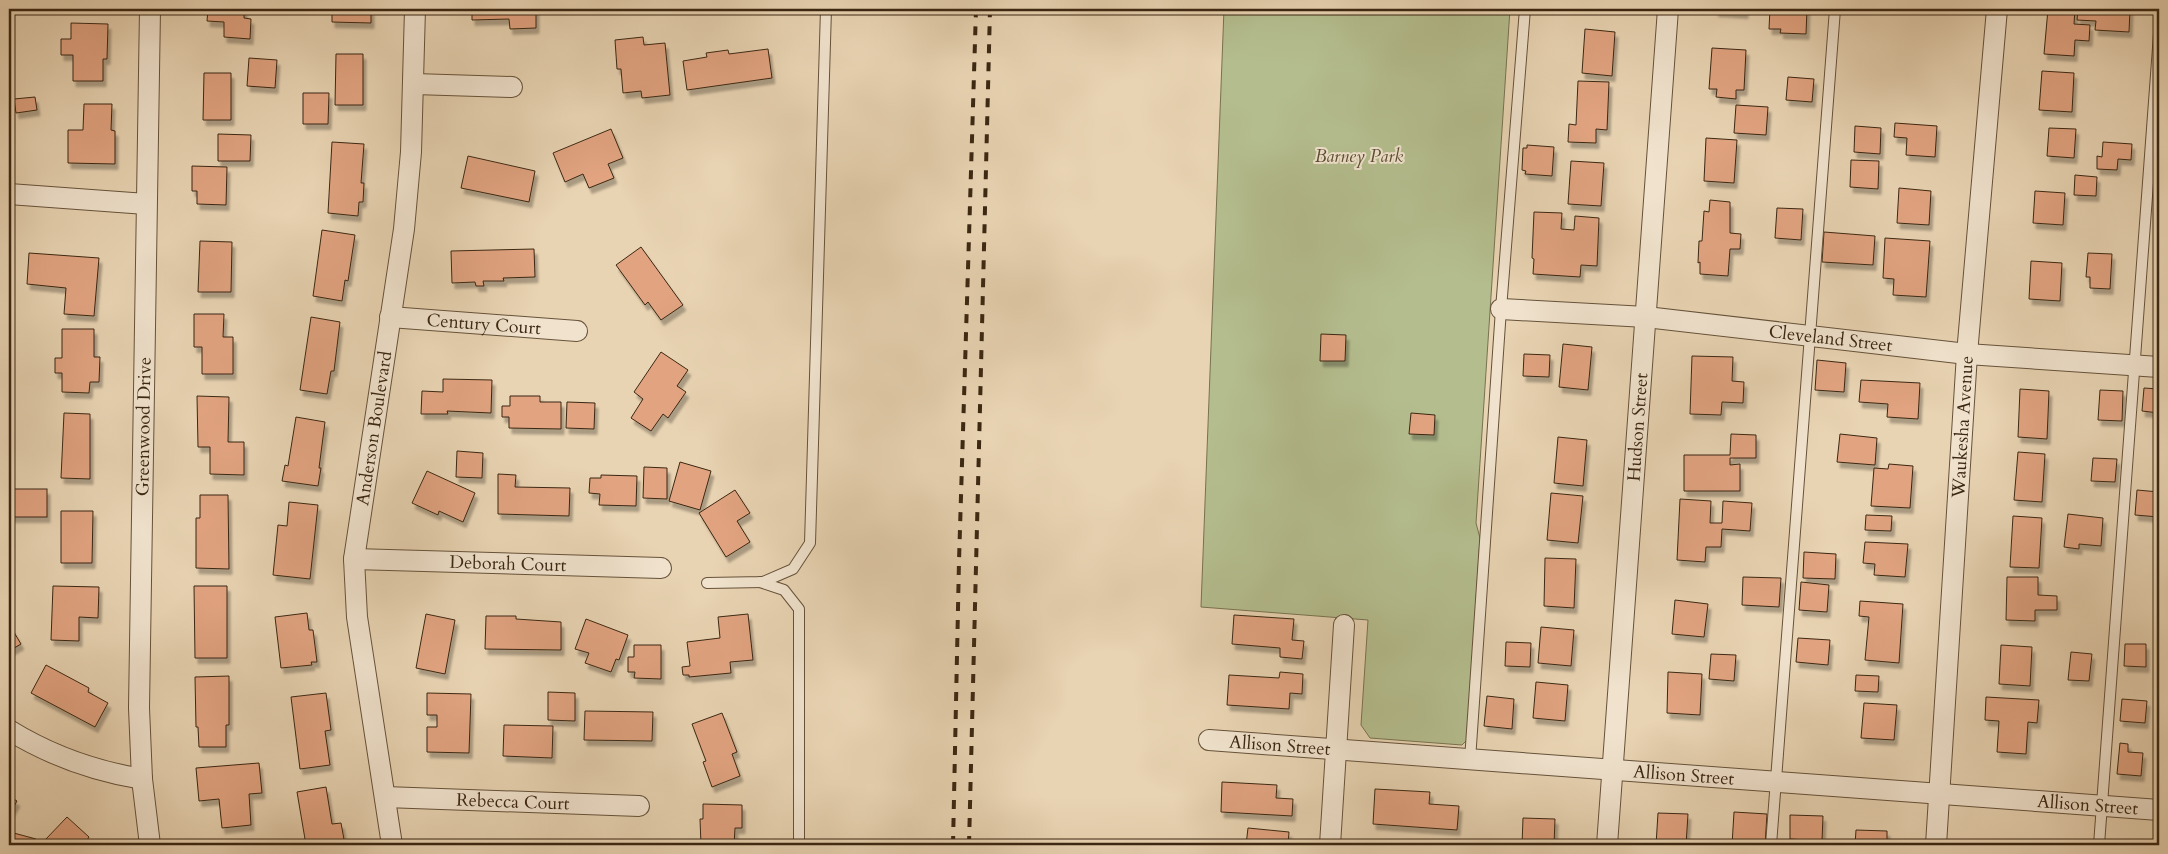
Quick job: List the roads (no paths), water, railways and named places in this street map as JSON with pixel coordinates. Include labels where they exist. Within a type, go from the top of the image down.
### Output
[{"type":"street","name":"Greenwood Drive","points":[[150,9],[139,708],[142,779],[150,845]]},
{"type":"street","name":"Anderson Boulevard","points":[[392,845],[357,616],[354,559],[405,220],[411,152],[415,9]]},
{"type":"street","name":"Hudson Street","points":[[1607,845],[1668,9]]},
{"type":"street","name":"Waukesha Avenue","points":[[1936,845],[1967,354],[1997,9]]},
{"type":"street","points":[[414,84],[512,87]]},
{"type":"street","points":[[9,194],[146,204]]},
{"type":"street","name":"Cleveland Street","points":[[1502,310],[1646,317],[1967,354],[2159,368]]},
{"type":"street","name":"Century Court","points":[[390,317],[577,331]]},
{"type":"street","name":"Deborah Court","points":[[354,559],[661,568]]},
{"type":"street","points":[[1330,845],[1344,626]]},
{"type":"street","points":[[9,730],[33,745],[72,762],[108,773],[142,779]]},
{"type":"street","name":"Allison Street","points":[[1209,740],[2159,810]]},
{"type":"street","name":"Rebecca Court","points":[[386,797],[639,806]]},
{"type":"lane","points":[[760,582],[793,569],[810,543],[826,9]]},
{"type":"lane","points":[[1470,760],[1525,9]]},
{"type":"lane","points":[[1771,845],[1835,9]]},
{"type":"lane","points":[[2099,845],[2159,34]]},
{"type":"lane","points":[[707,583],[760,582],[784,590],[799,609],[799,845]]},
{"type":"railway","points":[[953,845],[959,561],[976,9]]},
{"type":"railway","points":[[969,845],[990,9]]},
{"type":"park label","name":"Barney Park","points":[[1359,156]]}]
